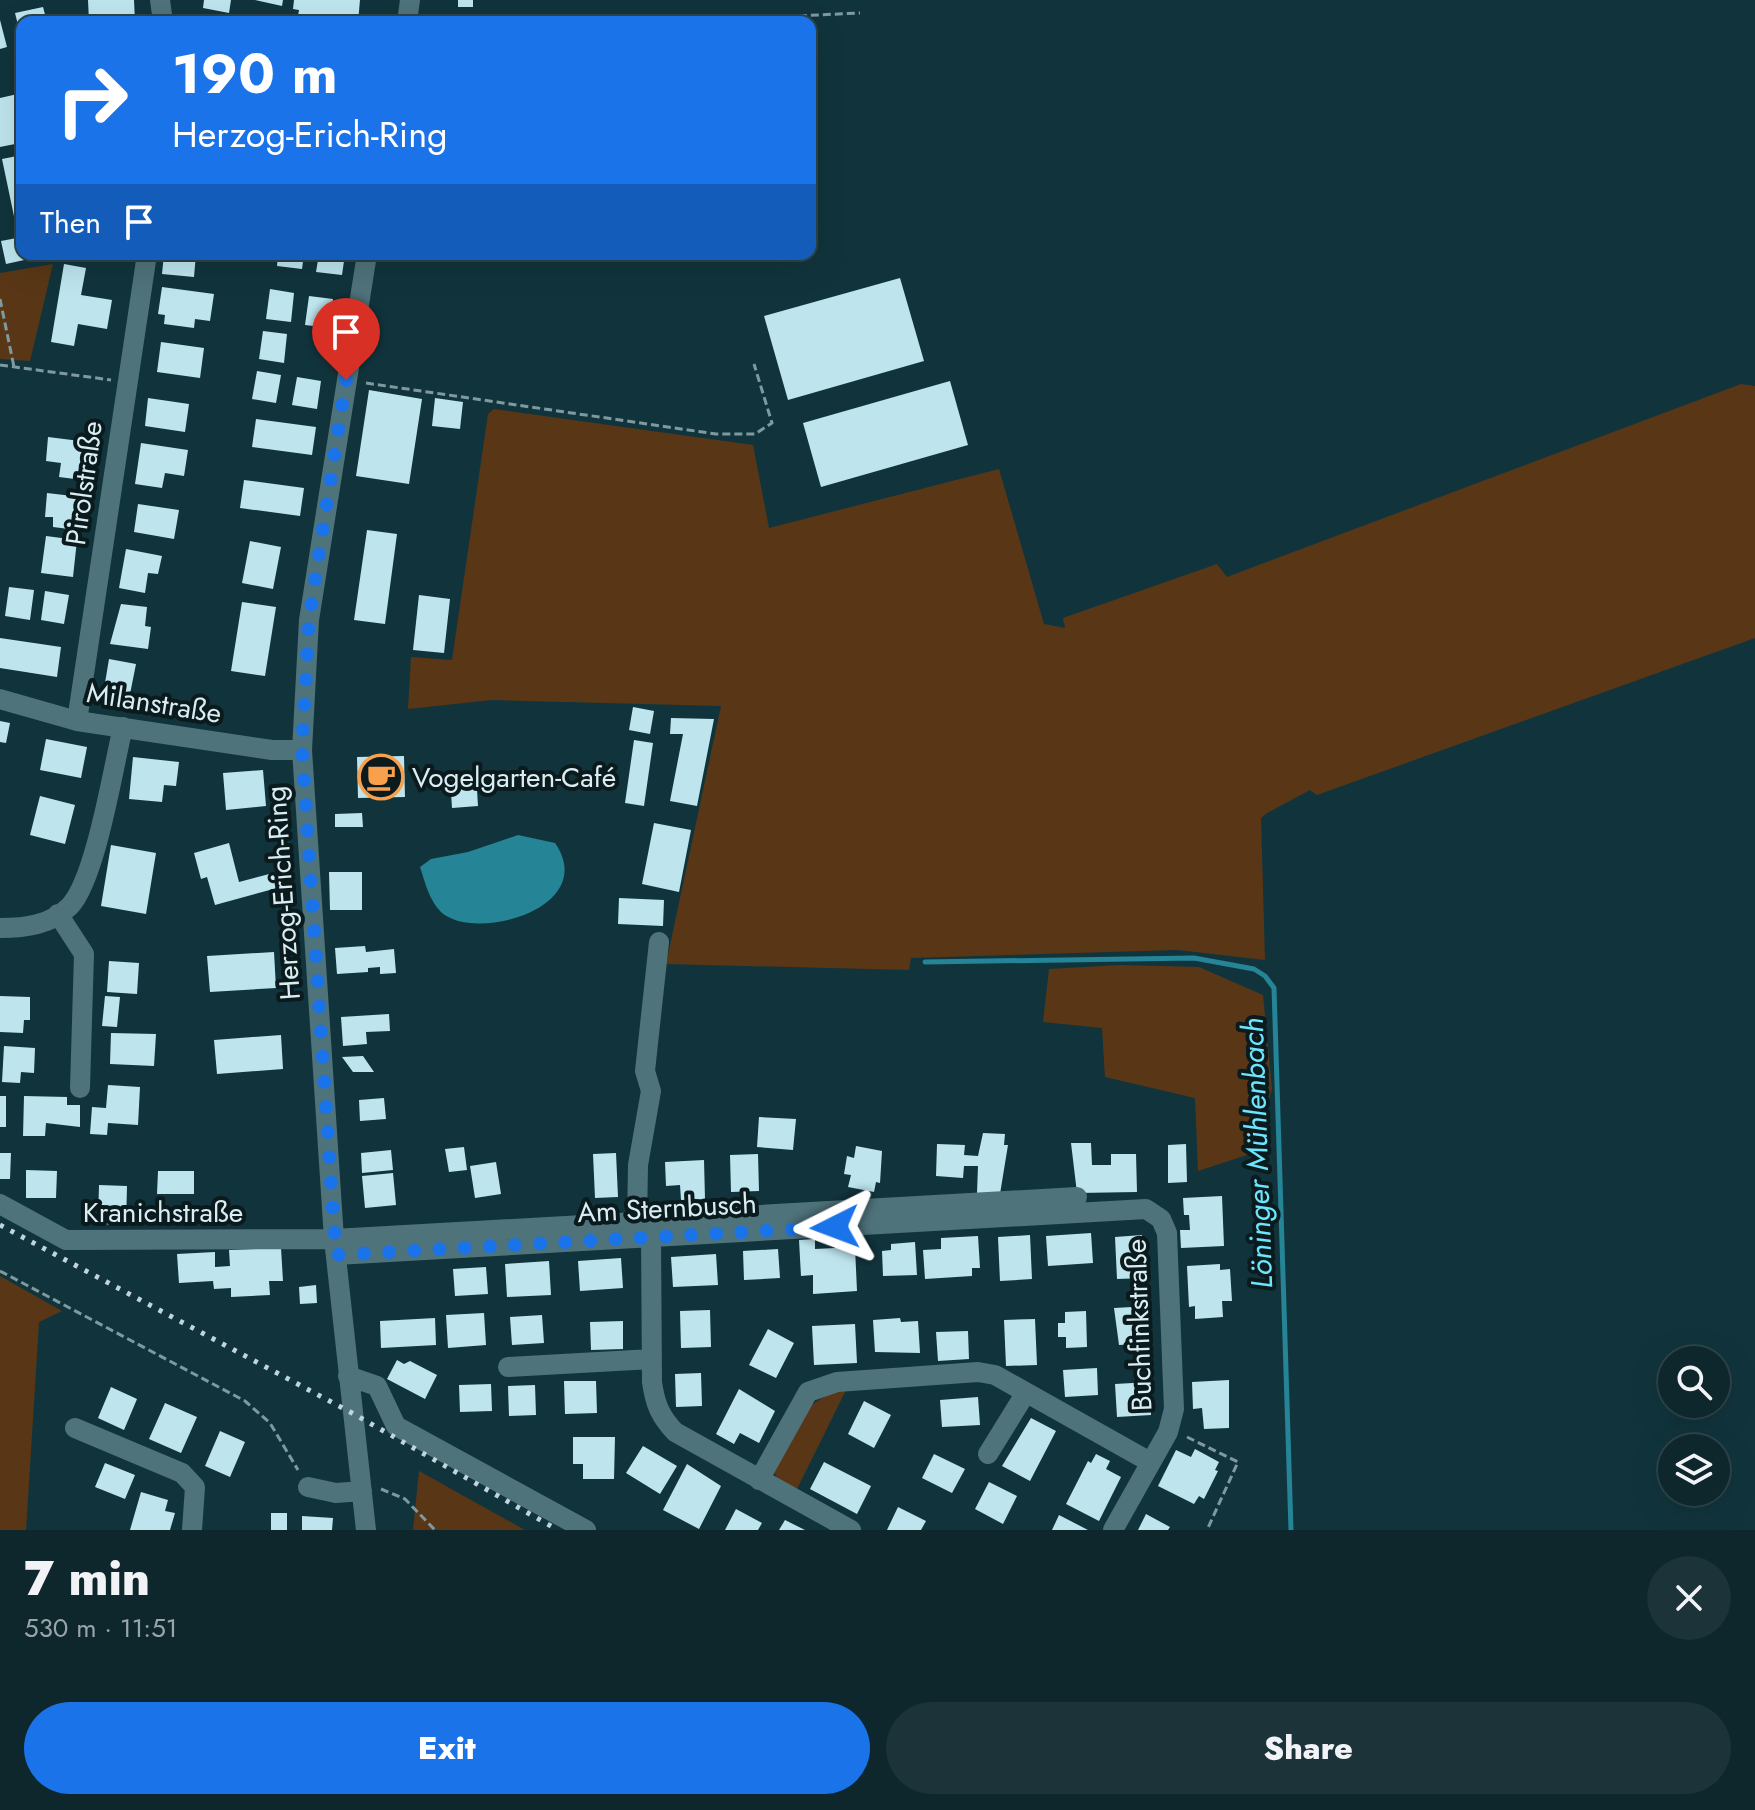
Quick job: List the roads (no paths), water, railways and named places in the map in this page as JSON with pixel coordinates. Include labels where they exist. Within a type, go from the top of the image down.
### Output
[{"type":"street","name":"Pirolstraße","points":[[77,721],[146,260]]},
{"type":"street","name":"Herzog-Erich-Ring","points":[[366,260],[309,620],[302,750],[335,1247],[366,1530]]},
{"type":"street","name":"Milanstraße","points":[[0,699],[77,721],[272,750],[302,750]]},
{"type":"street","points":[[0,928],[33,926],[70,905],[90,864],[123,727]]},
{"type":"street","points":[[58,914],[84,954],[80,1088]]},
{"type":"street","points":[[659,942],[645,1071],[651,1091],[638,1165],[655,1402],[662,1418],[675,1432],[851,1530]]},
{"type":"street","name":"Am Sternbusch","points":[[834,1219],[1077,1197]]},
{"type":"street","name":"Kranichstraße","points":[[0,1204],[66,1240],[335,1247]]},
{"type":"street","name":"Am Sternbusch","points":[[335,1247],[834,1219],[1146,1209]]},
{"type":"street","name":"Buchfinkstraße","points":[[1113,1530],[1169,1428],[1174,1409],[1167,1233],[1161,1219],[1146,1209]]},
{"type":"street","points":[[508,1367],[652,1359]]},
{"type":"street","points":[[759,1480],[808,1392],[822,1386],[978,1372],[995,1375],[1150,1462]]},
{"type":"street","points":[[348,1376],[377,1386],[396,1426],[586,1530]]},
{"type":"street","points":[[988,1454],[1025,1394]]},
{"type":"street","points":[[75,1428],[182,1473],[195,1487],[192,1530]]},
{"type":"street","points":[[308,1487],[336,1493],[362,1491]]},
{"type":"water","points":[[518,835],[555,843],[564,866],[561,886],[547,902],[527,914],[503,921],[457,921],[441,912],[430,896],[420,867],[431,859],[468,852]]},
{"type":"waterway","name":"Löninger Mühlenbach","points":[[925,962],[1194,958],[1254,969],[1265,976],[1274,988],[1291,1530]]},
{"type":"railway","points":[[0,1225],[352,1413],[558,1530]]},
{"type":"place","name":"Vogelgarten-Café","points":[[381,777]]}]
